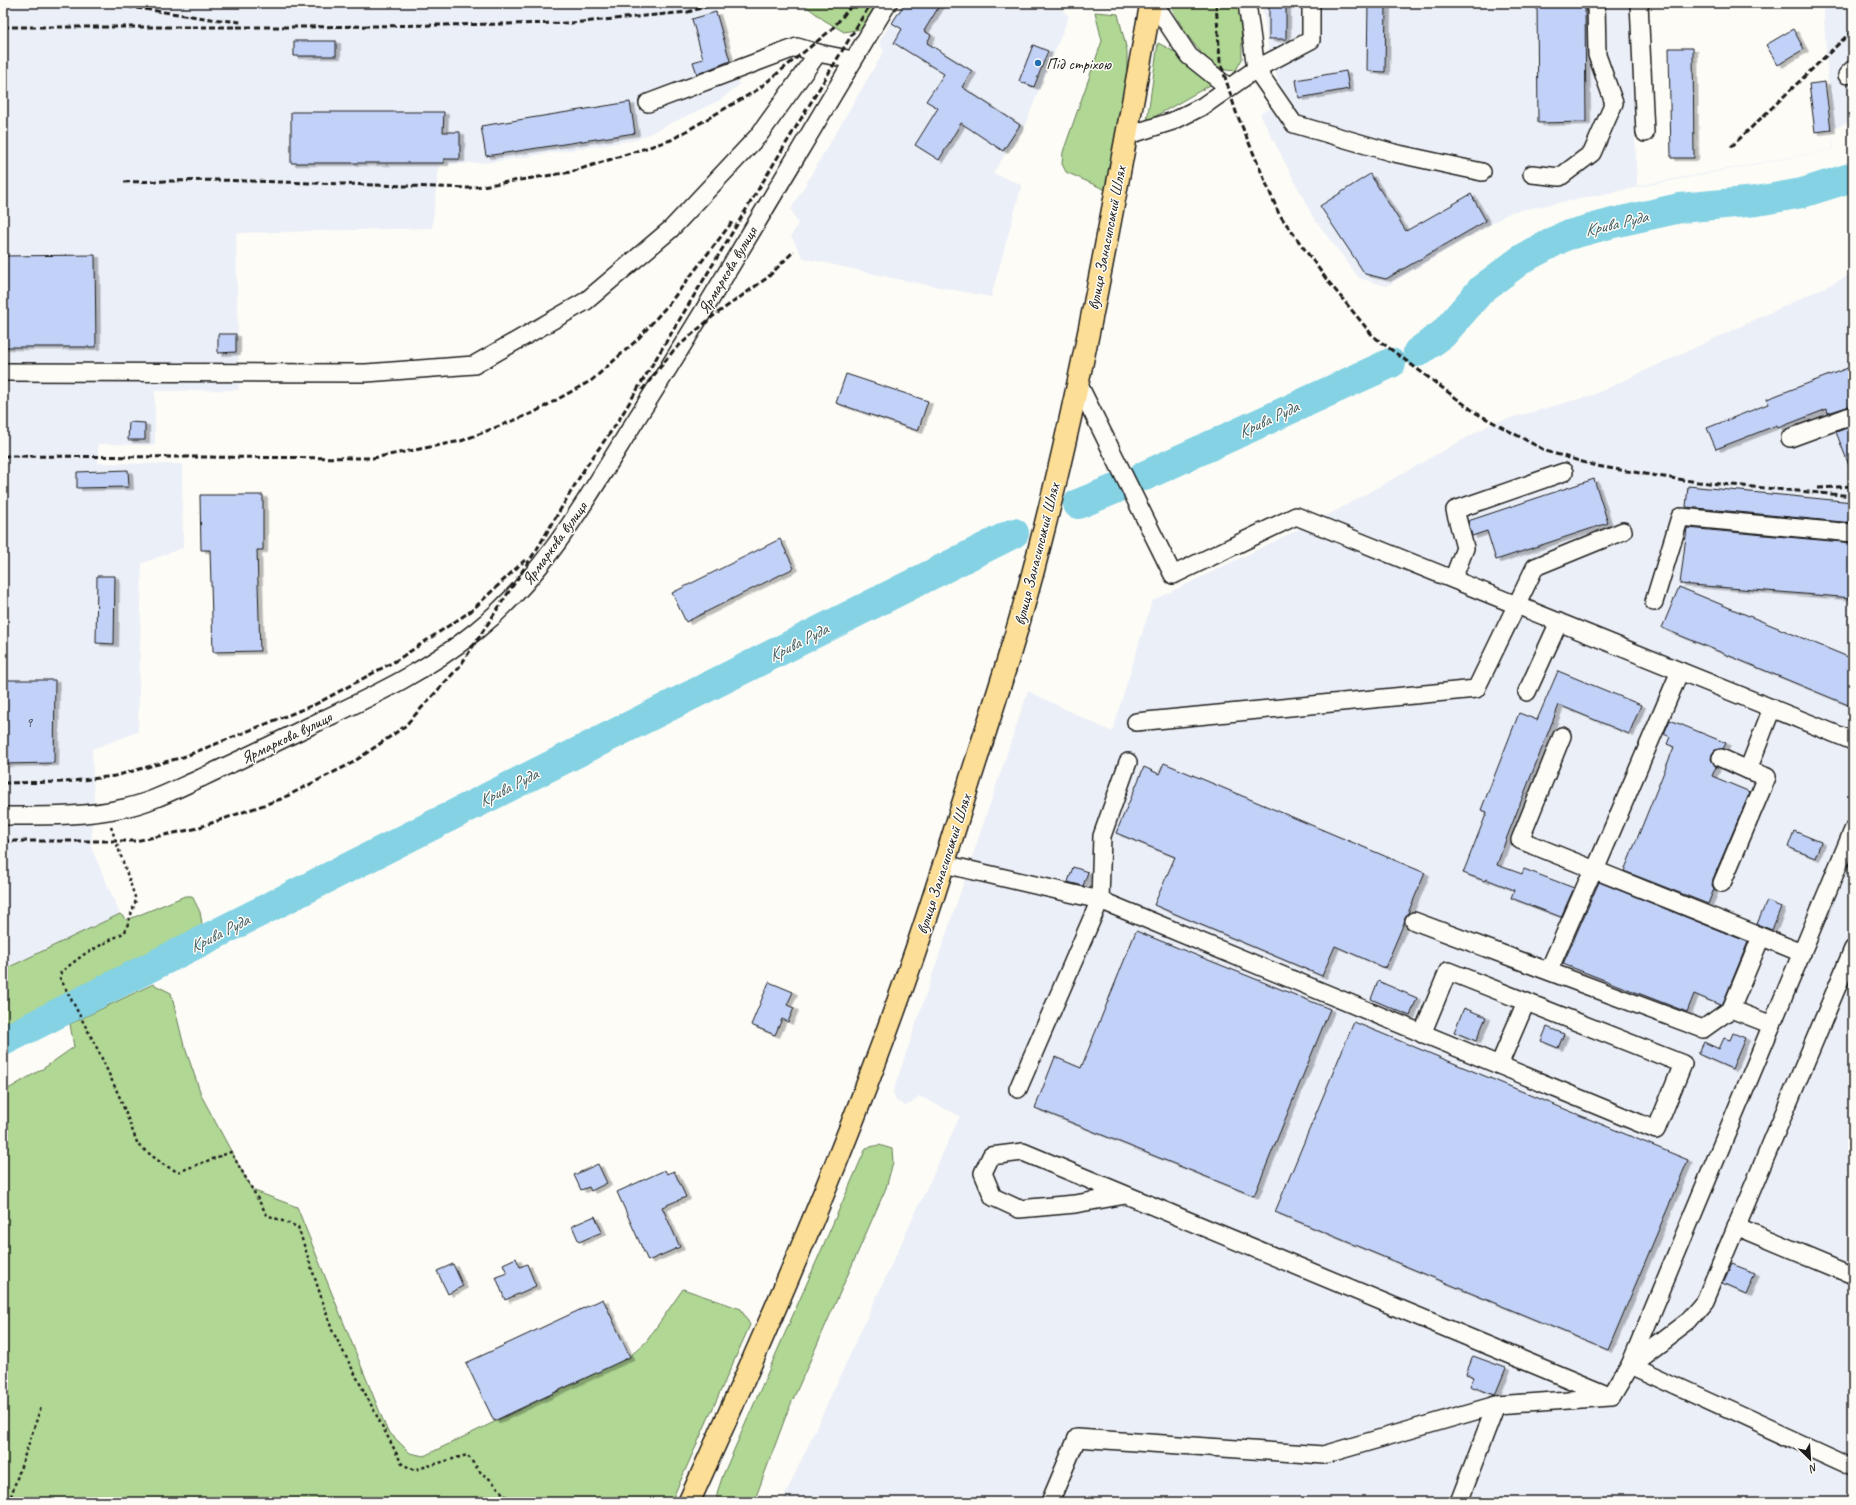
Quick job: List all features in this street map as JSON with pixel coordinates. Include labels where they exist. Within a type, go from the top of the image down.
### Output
[{"type":"main road","name":"вулиця Занасипський Шлях","points":[[689,1502],[760,1346],[812,1224],[865,1090],[913,960],[1018,625],[1041,544],[1078,384],[1153,3]]},
{"type":"street","name":"Ярмаркова вулиця","points":[[3,816],[84,816],[127,808],[169,792],[274,744],[417,673],[442,658],[508,603],[536,572],[577,514],[658,386],[888,3]]},
{"type":"street","points":[[1153,3],[1189,56],[1228,87]]},
{"type":"street","points":[[1247,3],[1256,70],[1294,124],[1394,153],[1482,172]]},
{"type":"street","points":[[1126,136],[1174,121],[1202,106],[1228,87],[1256,70],[1311,40],[1311,3]]},
{"type":"street","points":[[1532,174],[1560,177],[1592,153],[1614,103],[1597,55],[1596,3]]},
{"type":"street","points":[[1639,3],[1645,133]]},
{"type":"street","points":[[648,103],[797,47],[854,60]]},
{"type":"street","points":[[3,372],[366,373],[474,365],[586,301],[671,229],[759,135],[818,53]]},
{"type":"street","points":[[1853,69],[1847,75],[1853,75]]},
{"type":"street","points":[[1078,384],[1173,576],[1296,516],[1453,578],[1853,741]]},
{"type":"street","points":[[1790,438],[1853,415]]},
{"type":"street","points":[[1453,578],[1464,548],[1454,510],[1564,472]]},
{"type":"street","points":[[1654,602],[1680,517],[1853,533]]},
{"type":"street","points":[[1136,722],[1476,689],[1535,567],[1623,531]]},
{"type":"street","points":[[1527,692],[1559,622]]},
{"type":"street","points":[[1549,970],[1587,883],[1595,870],[1680,671]]},
{"type":"street","points":[[1748,770],[1772,708]]},
{"type":"street","points":[[1562,736],[1520,840],[1802,953]]},
{"type":"street","points":[[1721,758],[1768,777],[1722,883]]},
{"type":"street","points":[[1018,1089],[1100,900],[1102,836],[1128,762]]},
{"type":"street","points":[[1611,1396],[1630,1366],[1853,830]]},
{"type":"street","points":[[944,864],[1100,900],[1422,1034],[1656,1130],[1683,1064],[1448,971],[1422,1034]]},
{"type":"street","points":[[1414,921],[1549,970],[1703,1029],[1731,1009],[1761,937]]},
{"type":"street","points":[[1630,1366],[1688,1321],[1704,1301],[1853,949]]},
{"type":"street","points":[[1499,1065],[1526,1002]]},
{"type":"street","points":[[1731,1009],[1772,1025]]},
{"type":"street","points":[[1126,1195],[1075,1204],[1019,1209],[993,1197],[983,1173],[991,1156],[1023,1152],[1611,1396]]},
{"type":"street","points":[[1736,1226],[1853,1275]]},
{"type":"street","points":[[1630,1366],[1853,1468]]},
{"type":"street","points":[[1050,1502],[1077,1438],[1323,1455],[1496,1405],[1611,1396]]},
{"type":"street","points":[[1459,1502],[1496,1405]]},
{"type":"path","points":[[106,812],[136,900],[125,932],[83,955],[61,972],[60,978],[98,1050],[120,1098],[138,1145],[164,1165],[178,1172],[231,1152],[267,1215],[298,1227],[332,1330],[402,1464],[414,1470],[467,1455],[481,1473],[491,1480],[504,1496],[513,1502]]},
{"type":"path","points":[[10,1502],[41,1407]]},
{"type":"shaded area","points":[[3,3],[727,3],[716,8],[739,85],[720,100],[636,140],[492,162],[439,165],[432,228],[236,233],[239,390],[155,391],[155,445],[98,444],[98,463],[182,464],[183,548],[142,563],[138,732],[92,749],[94,800],[91,847],[120,914],[3,970]]},
{"type":"shaded area","points":[[903,3],[1060,3],[1060,8],[1069,16],[1025,125],[993,173],[1022,185],[991,297],[897,279],[803,258],[791,236],[798,224],[791,209],[884,51],[879,42]]},
{"type":"shaded area","points":[[1262,3],[1630,3],[1637,186],[1833,149],[1831,130],[1834,149],[1511,212],[1386,286],[1359,278],[1313,217],[1260,114],[1284,101],[1268,47]]},
{"type":"shaded area","points":[[1823,3],[1853,3],[1853,120],[1831,130]]},
{"type":"shaded area","points":[[1853,274],[1853,1502],[782,1502],[960,1116],[919,1096],[912,1103],[905,1106],[896,1101],[893,1092],[1028,691],[1112,732],[1152,601],[1330,514],[1493,423],[1593,395]]},
{"type":"green space","points":[[802,3],[877,3],[861,29],[844,32],[824,20]]},
{"type":"green space","points":[[1169,3],[1241,3],[1242,59],[1236,70],[1226,70],[1216,65],[1196,47],[1187,35]]},
{"type":"green space","points":[[1095,12],[1118,14],[1127,51],[1127,76],[1106,190],[1066,172],[1062,164],[1063,152],[1102,41]]},
{"type":"green space","points":[[1158,43],[1187,61],[1212,84],[1147,121]]},
{"type":"green space","points":[[185,896],[192,896],[200,912],[203,930],[198,934],[51,1006],[3,1033],[3,970],[120,914],[127,920]]},
{"type":"green space","points":[[153,984],[171,993],[183,1042],[202,1097],[252,1190],[297,1207],[387,1430],[410,1453],[424,1456],[629,1357],[646,1342],[683,1289],[741,1309],[750,1325],[671,1502],[3,1502],[3,1092],[44,1068],[74,1047],[70,1024]]},
{"type":"green space","points":[[879,1145],[892,1149],[893,1162],[886,1188],[787,1413],[754,1502],[717,1502],[717,1493],[723,1475],[866,1148]]},
{"type":"building","points":[[905,3],[941,3],[924,31],[931,35],[927,43],[972,71],[962,87],[1020,125],[1003,151],[961,123],[939,160],[915,145],[938,108],[926,101],[944,74],[894,43],[902,29],[892,23]]},
{"type":"building","points":[[1269,3],[1286,3],[1286,39],[1269,39]]},
{"type":"building","points":[[1368,3],[1386,3],[1385,72],[1367,71]]},
{"type":"building","points":[[1537,3],[1585,3],[1586,122],[1538,123]]},
{"type":"building","points":[[716,12],[730,61],[697,74],[693,62],[703,59],[692,19]]},
{"type":"building","points":[[1793,29],[1804,49],[1778,65],[1766,45]]},
{"type":"building","points":[[294,41],[336,41],[336,56],[294,56]]},
{"type":"building","points":[[1033,45],[1048,51],[1034,87],[1019,81]]},
{"type":"building","points":[[1669,48],[1693,48],[1694,158],[1671,158]]},
{"type":"building","points":[[1346,71],[1349,89],[1299,98],[1296,80]]},
{"type":"building","points":[[1825,82],[1831,130],[1815,132],[1809,84]]},
{"type":"building","points":[[630,102],[635,133],[486,156],[481,126]]},
{"type":"building","points":[[291,112],[444,112],[443,132],[460,132],[460,159],[444,159],[444,163],[291,163]]},
{"type":"building","points":[[1370,174],[1406,231],[1471,194],[1486,221],[1386,279],[1365,274],[1320,206]]},
{"type":"building","points":[[95,255],[96,347],[3,347],[3,256]]},
{"type":"building","points":[[218,334],[236,334],[236,352],[218,353]]},
{"type":"building","points":[[1853,366],[1853,405],[1828,413],[1827,409],[1778,428],[1777,425],[1716,449],[1707,428],[1768,404],[1767,399]]},
{"type":"building","points":[[846,374],[928,401],[918,431],[836,403]]},
{"type":"building","points":[[129,422],[145,423],[145,440],[128,440]]},
{"type":"building","points":[[1853,426],[1853,473],[1852,473],[1836,432]]},
{"type":"building","points":[[128,470],[129,487],[77,488],[77,472]]},
{"type":"building","points":[[1594,479],[1608,523],[1496,560],[1487,531],[1472,536],[1468,521]]},
{"type":"building","points":[[1688,486],[1853,502],[1853,523],[1686,507]]},
{"type":"building","points":[[200,495],[263,495],[263,550],[257,550],[260,651],[213,652],[210,550],[201,550]]},
{"type":"building","points":[[1687,528],[1853,543],[1853,598],[1680,584]]},
{"type":"building","points":[[780,539],[794,568],[686,622],[672,593]]},
{"type":"building","points":[[97,576],[115,576],[114,644],[96,643]]},
{"type":"building","points":[[1679,587],[1853,659],[1853,707],[1662,628]]},
{"type":"building","points":[[1558,671],[1641,705],[1629,734],[1559,705],[1507,837],[1497,865],[1522,874],[1524,869],[1574,888],[1561,917],[1511,898],[1514,890],[1486,879],[1485,881],[1463,873],[1487,812],[1481,810],[1519,713],[1537,720]]},
{"type":"building","points":[[3,680],[55,680],[54,763],[3,764]]},
{"type":"building","points":[[1670,720],[1726,743],[1723,749],[1715,750],[1712,754],[1711,759],[1716,767],[1712,776],[1750,792],[1713,879],[1712,885],[1714,889],[1708,904],[1624,871],[1674,747],[1667,744],[1670,737],[1664,734]]},
{"type":"building","points":[[1164,763],[1425,873],[1405,917],[1404,923],[1385,968],[1335,946],[1322,976],[1154,905],[1175,857],[1116,833],[1144,767],[1159,774]]},
{"type":"building","points":[[1794,831],[1821,842],[1815,858],[1788,847]]},
{"type":"building","points":[[1073,867],[1088,872],[1083,886],[1068,882]]},
{"type":"building","points":[[1599,882],[1748,942],[1723,1003],[1720,1005],[1694,994],[1687,1012],[1563,964]]},
{"type":"building","points":[[1767,901],[1781,907],[1772,930],[1757,924]]},
{"type":"building","points":[[1136,931],[1330,1009],[1254,1196],[1035,1108],[1055,1057],[1081,1068]]},
{"type":"building","points":[[1378,981],[1417,998],[1410,1016],[1371,999]]},
{"type":"building","points":[[769,982],[793,992],[787,1005],[794,1008],[788,1022],[782,1019],[775,1035],[751,1025]]},
{"type":"building","points":[[1464,1008],[1486,1017],[1476,1041],[1454,1032]]},
{"type":"building","points":[[1354,1022],[1688,1160],[1608,1350],[1275,1212]]},
{"type":"building","points":[[1547,1027],[1564,1034],[1558,1048],[1541,1041]]},
{"type":"building","points":[[1733,1033],[1745,1038],[1732,1069],[1698,1054],[1704,1042],[1719,1049],[1724,1038],[1730,1040]]},
{"type":"building","points":[[598,1164],[607,1183],[591,1191],[589,1187],[581,1190],[574,1175]]},
{"type":"building","points":[[665,1170],[667,1174],[674,1171],[686,1197],[662,1207],[680,1247],[648,1261],[617,1192]]},
{"type":"building","points":[[595,1216],[602,1232],[579,1242],[572,1226]]},
{"type":"building","points":[[516,1258],[520,1267],[527,1264],[536,1286],[505,1300],[496,1277],[507,1273],[503,1264]]},
{"type":"building","points":[[453,1264],[463,1286],[448,1294],[437,1271]]},
{"type":"building","points":[[1732,1264],[1755,1273],[1746,1294],[1723,1284]]},
{"type":"building","points":[[603,1299],[630,1357],[494,1421],[466,1363]]},
{"type":"building","points":[[1473,1356],[1506,1368],[1495,1395],[1470,1386],[1474,1377],[1466,1374]]},
{"type":"waterway","name":"Крива Руда","points":[[1418,352],[1443,334],[1482,289],[1522,259],[1565,236],[1613,223],[1680,208],[1757,201],[1802,193],[1853,177]]},
{"type":"waterway","name":"Крива Руда","points":[[1144,476],[1391,363]]},
{"type":"waterway","points":[[1078,504],[1115,489]]},
{"type":"waterway","name":"Крива Руда","points":[[3,1041],[1014,533]]},
{"type":"railway","points":[[119,3],[130,7],[241,22]]},
{"type":"railway","points":[[3,27],[305,27],[571,23],[688,12],[718,3]]},
{"type":"railway","points":[[124,182],[218,180],[469,188],[571,172],[671,140],[757,90],[831,30],[854,3]]},
{"type":"railway","points":[[3,841],[135,841],[194,829],[281,799],[352,763],[404,727],[460,666],[537,549],[585,468],[617,423],[871,3]]},
{"type":"railway","points":[[1216,3],[1220,61],[1236,112],[1279,214],[1327,280],[1373,336],[1476,413],[1546,451],[1596,466],[1698,482],[1853,496]]},
{"type":"railway","points":[[1731,147],[1853,30]]},
{"type":"railway","points":[[3,456],[373,458],[461,441],[533,413],[592,380],[637,340],[668,305],[733,221]]},
{"type":"railway","points":[[642,390],[674,350],[712,317],[767,278],[794,251]]},
{"type":"railway","points":[[1818,488],[1853,486]]},
{"type":"railway","points":[[3,783],[65,782],[115,776],[183,757],[316,704],[397,660],[471,611],[525,560]]},
{"type":"place","name":"Під стріхою","points":[[1038,63]]}]
